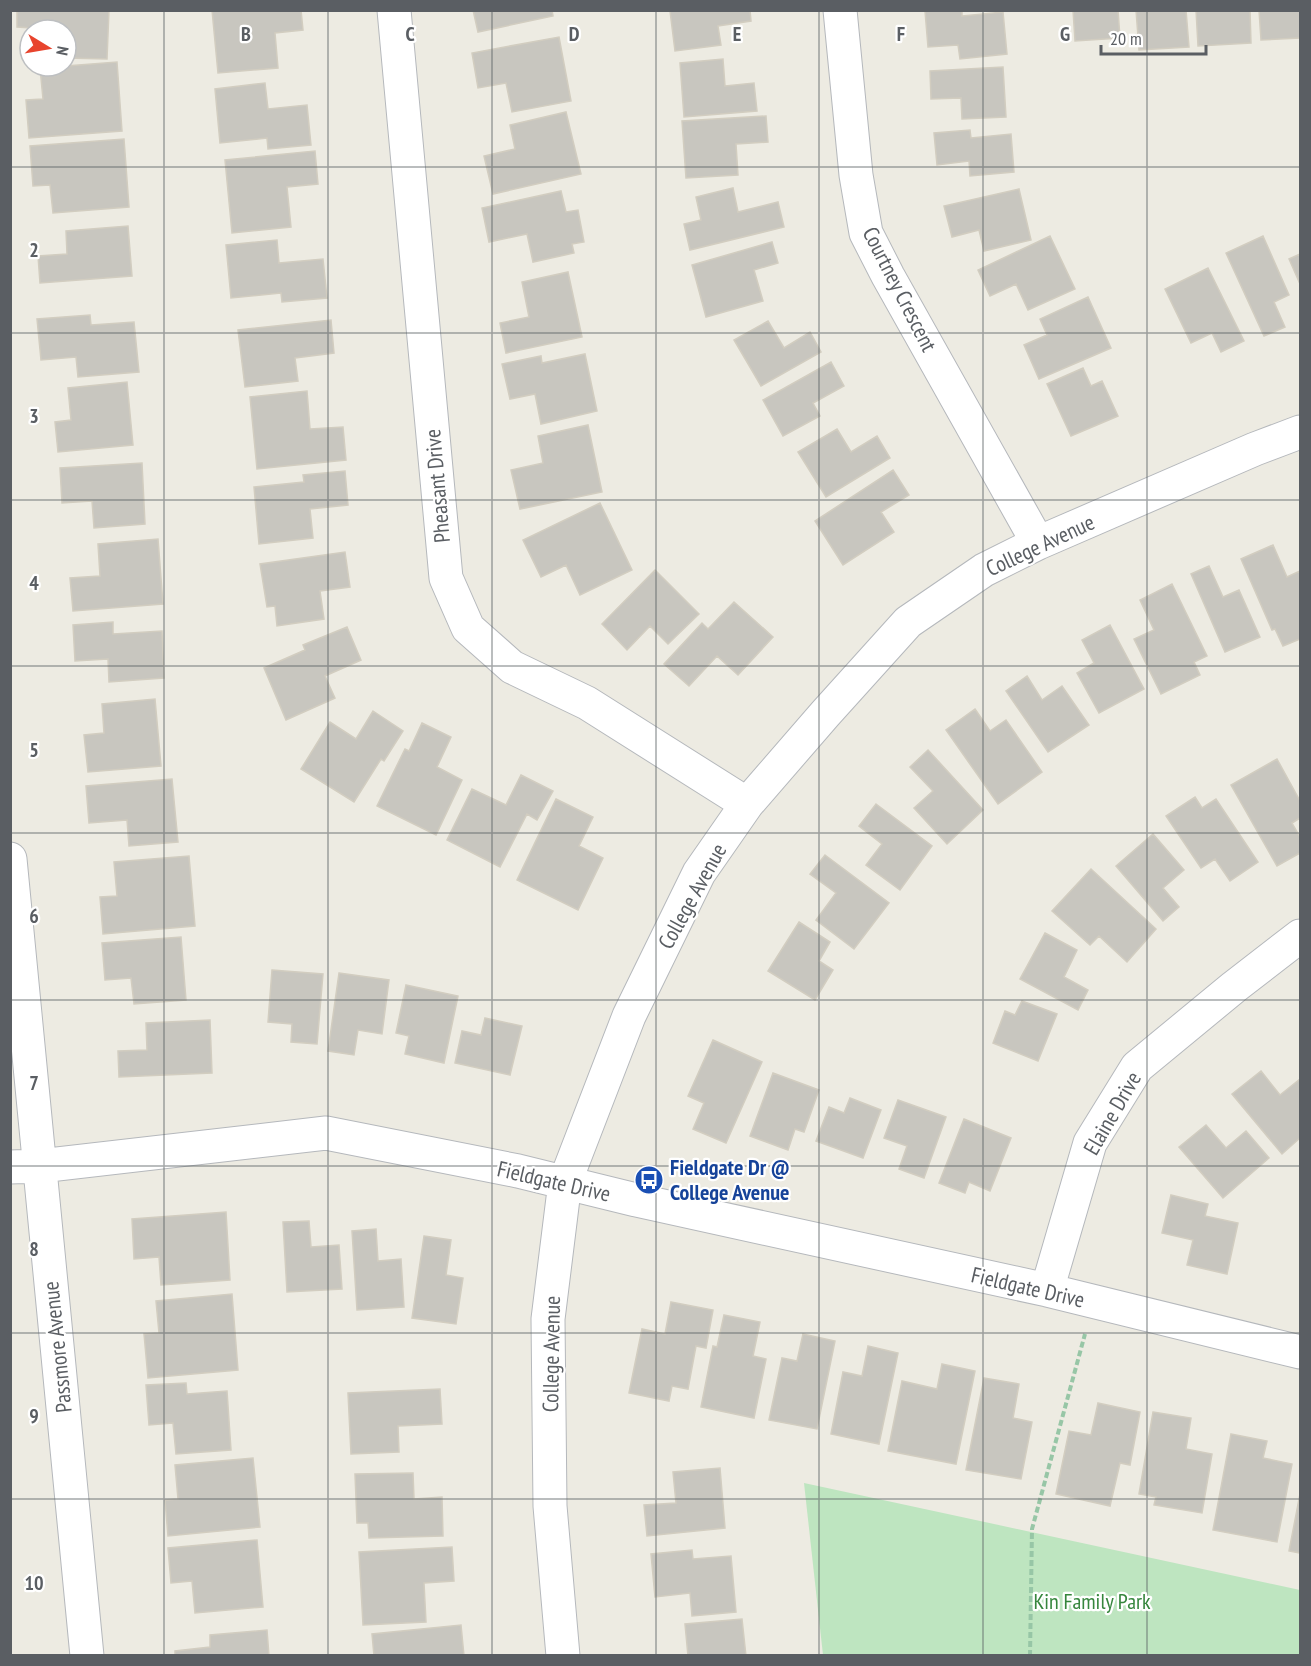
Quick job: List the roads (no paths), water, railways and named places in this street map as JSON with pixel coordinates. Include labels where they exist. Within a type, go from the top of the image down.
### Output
[{"type":"street","name":"Pheasant Drive","points":[[394,10],[446,578],[468,628],[512,667],[587,703],[747,804]]},
{"type":"street","name":"Courtney Crescent","points":[[840,10],[856,175],[866,233],[1038,543]]},
{"type":"street","name":"College Avenue","points":[[563,1656],[550,1506],[548,1319],[565,1182],[629,1016],[699,873],[747,804],[908,622],[984,570],[1038,543],[1254,449],[1300,432]]},
{"type":"street","name":"Passmore Avenue","points":[[10,859],[25,1167],[87,1656]]},
{"type":"street","name":"Elaine Drive","points":[[1047,1290],[1090,1143],[1137,1067],[1300,936]]},
{"type":"street","name":"Fieldgate Drive","points":[[25,1167],[326,1133],[507,1169],[636,1200],[1047,1290],[1300,1352]]},
{"type":"place","name":"Fieldgate Dr @ College Avenue","points":[[649,1180]]},
{"type":"park label","name":"Kin Family Park","points":[[1092,1601]]}]
